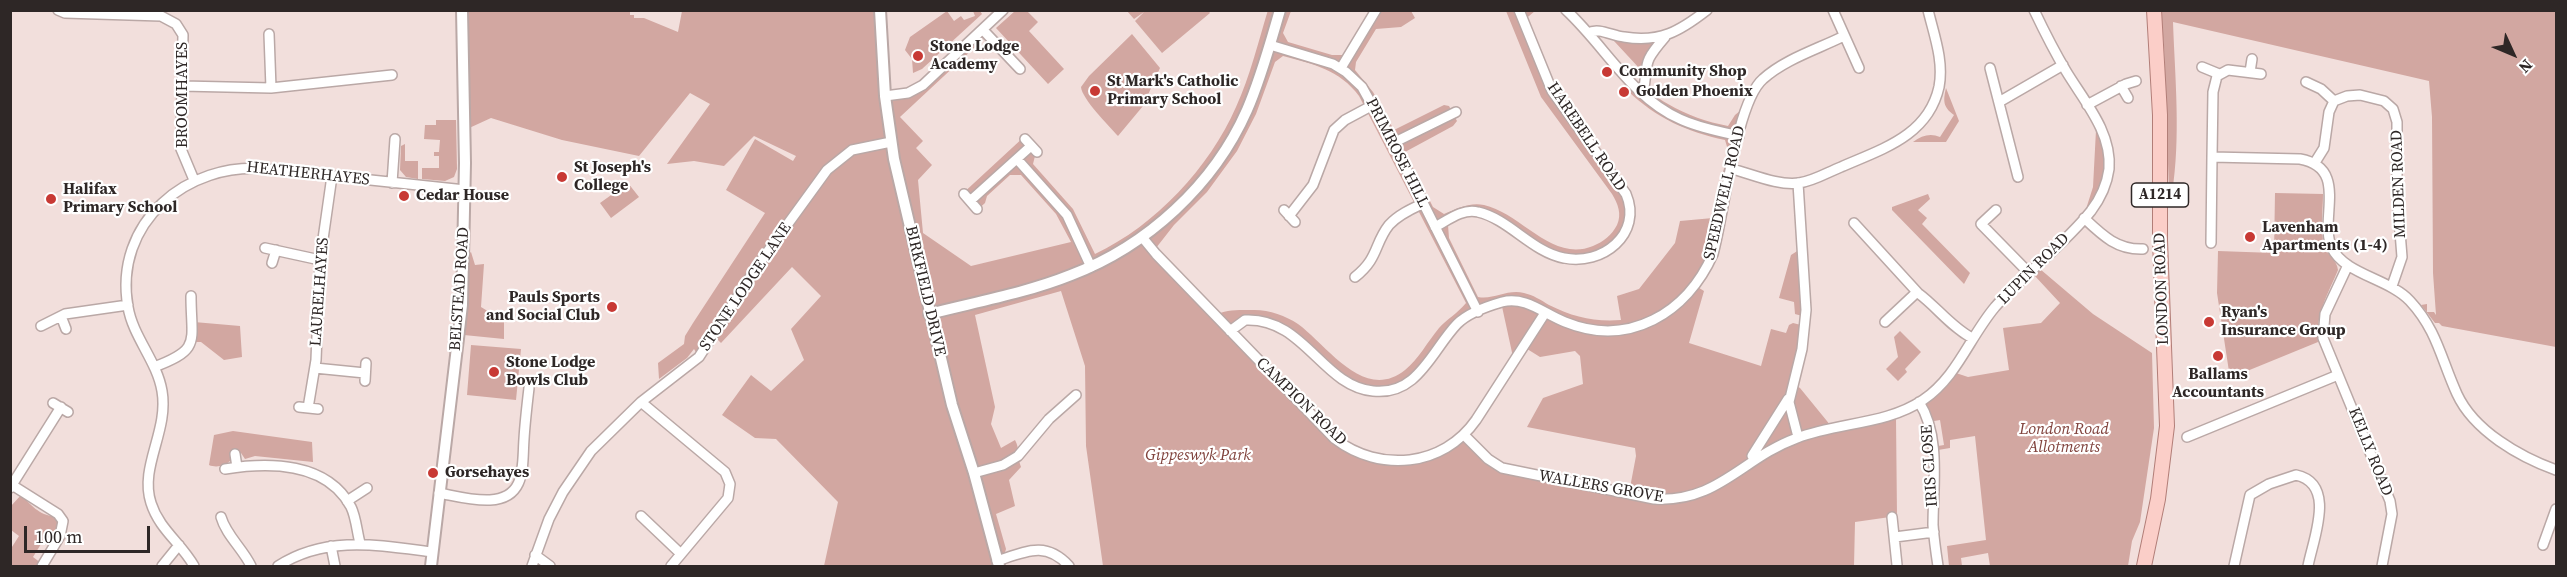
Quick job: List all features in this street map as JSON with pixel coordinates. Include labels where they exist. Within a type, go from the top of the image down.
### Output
[{"type":"main road","name":"LONDON ROAD","points":[[2144,567],[2158,499],[2167,426],[2160,240],[2160,115],[2154,10]]},
{"type":"street","name":"BROOMHAYES","points":[[58,10],[64,13],[161,16],[176,24],[183,35],[181,149],[194,180]]},
{"type":"street","name":"BELSTEAD ROAD","points":[[431,567],[462,305],[465,190],[462,10]]},
{"type":"street","name":"BIRKFIELD DRIVE","points":[[880,10],[885,96],[891,142],[929,314],[952,405],[974,473],[998,564]]},
{"type":"street","points":[[885,96],[908,93],[919,88],[1003,10]]},
{"type":"street","points":[[929,314],[1054,281],[1091,267],[1142,237],[1192,192],[1229,144],[1247,110],[1280,10]]},
{"type":"street","points":[[1341,68],[1376,10]]},
{"type":"street","name":"HAREBELL ROAD","points":[[1435,226],[1463,213],[1478,212],[1554,255],[1579,260],[1610,249],[1623,237],[1628,226],[1630,211],[1626,194],[1552,91],[1519,10]]},
{"type":"street","points":[[1566,10],[1643,94],[1679,119],[1739,136]]},
{"type":"street","points":[[1643,94],[1645,64],[1651,52],[1665,37],[1707,10]]},
{"type":"street","points":[[1833,10],[1859,69]]},
{"type":"street","points":[[1732,169],[1798,183],[1813,179],[1896,143],[1921,123],[1935,99],[1940,78],[1939,58],[1928,10]]},
{"type":"street","name":"LUPIN ROAD","points":[[1798,437],[1896,414],[1919,402],[1953,372],[1972,338],[1996,306],[2084,218],[2102,193],[2109,164],[2104,137],[2034,10]]},
{"type":"street","points":[[983,30],[1020,69]]},
{"type":"street","points":[[1588,33],[1595,30],[1629,38],[1665,37]]},
{"type":"street","points":[[269,34],[272,88]]},
{"type":"street","name":"SPEEDWELL ROAD","points":[[1230,331],[1245,320],[1273,325],[1295,337],[1350,383],[1365,390],[1385,391],[1403,386],[1416,377],[1457,324],[1501,302],[1514,301],[1529,304],[1579,327],[1614,330],[1642,325],[1678,305],[1696,286],[1713,254],[1748,101],[1761,80],[1780,67],[1844,36]]},
{"type":"street","name":"PRIMROSE HILL","points":[[1269,45],[1324,60],[1341,68],[1362,87],[1393,143],[1478,312]]},
{"type":"street","points":[[2250,72],[2252,59]]},
{"type":"street","points":[[1999,102],[2063,65]]},
{"type":"street","points":[[2202,67],[2219,74],[2228,70],[2261,74]]},
{"type":"street","points":[[1990,68],[2018,177]]},
{"type":"street","points":[[2211,243],[2213,92],[2219,74]]},
{"type":"street","points":[[182,86],[272,88],[392,75]]},
{"type":"street","points":[[2087,105],[2121,86],[2136,81]]},
{"type":"street","points":[[2306,81],[2321,88],[2334,101],[2328,115],[2324,148],[2314,164]]},
{"type":"street","points":[[2121,86],[2128,98]]},
{"type":"street","name":"MILDEN ROAD","points":[[2334,101],[2351,94],[2376,98],[2388,105],[2397,118],[2397,194],[2402,257],[2392,286]]},
{"type":"street","points":[[1289,216],[1313,185],[1334,130],[1345,120],[1373,105]]},
{"type":"street","points":[[1393,143],[1456,112]]},
{"type":"street","name":"HEATHERHAYES","points":[[392,183],[395,139]]},
{"type":"street","name":"STONE LODGE LANE","points":[[532,567],[549,519],[563,492],[591,452],[641,402],[699,357],[759,265],[827,170],[852,150],[891,142]]},
{"type":"street","points":[[971,201],[1031,146]]},
{"type":"street","points":[[2212,158],[2296,159],[2314,164],[2322,172],[2330,189],[2329,242],[2334,253],[2348,265],[2392,286],[2405,296],[2427,322],[2438,341],[2457,393],[2467,409],[2510,449],[2556,470]]},
{"type":"street","points":[[1017,159],[1066,215],[1091,267]]},
{"type":"street","name":"HEATHERHAYES","points":[[194,567],[157,518],[148,494],[149,472],[161,432],[163,416],[162,391],[154,367],[135,330],[128,305],[128,270],[131,255],[142,228],[164,201],[194,180],[212,173],[246,167],[465,190]]},
{"type":"street","name":"LAURELHAYES","points":[[318,409],[303,407],[315,368],[320,260],[332,176]]},
{"type":"street","name":"WALLERS GROVE","points":[[1743,466],[1764,440],[1789,397],[1802,349],[1806,310],[1798,183]]},
{"type":"street","points":[[1355,277],[1374,258],[1392,222],[1422,204]]},
{"type":"street","points":[[1996,210],[1981,224],[2029,273]]},
{"type":"street","points":[[2084,218],[2112,242],[2128,249],[2143,249]]},
{"type":"street","points":[[1854,223],[1917,292],[1930,301],[1956,328],[1972,338]]},
{"type":"street","name":"CAMPION ROAD","points":[[1142,237],[1329,433],[1355,452],[1381,460],[1411,461],[1435,454],[1464,435],[1545,313]]},
{"type":"street","points":[[265,248],[320,260]]},
{"type":"street","points":[[272,263],[276,250]]},
{"type":"street","name":"KELLY ROAD","points":[[2348,265],[2332,296],[2323,323],[2324,344],[2390,501],[2392,514],[2382,567]]},
{"type":"street","points":[[1885,322],[1917,292]]},
{"type":"street","points":[[154,367],[177,358],[188,349],[191,340],[191,296]]},
{"type":"street","points":[[41,326],[61,316],[128,305]]},
{"type":"street","points":[[61,316],[66,329]]},
{"type":"street","points":[[315,368],[365,372]]},
{"type":"street","points":[[2187,437],[2338,375]]},
{"type":"street","points":[[439,494],[489,500],[501,498],[520,481],[524,468],[523,444],[529,388]]},
{"type":"street","points":[[974,473],[1002,465],[1018,456],[1049,419],[1076,395]]},
{"type":"street","name":"WALLERS GROVE","points":[[1464,435],[1488,459],[1502,468],[1654,499],[1680,498],[1708,491],[1766,452],[1798,437],[1790,414],[1789,397]]},
{"type":"street","points":[[641,402],[725,472],[730,484],[728,498],[671,567]]},
{"type":"street","name":"IRIS CLOSE","points":[[1919,402],[1928,419],[1930,434],[1934,478],[1934,532],[1938,567]]},
{"type":"street","points":[[42,567],[62,533],[63,521],[55,512],[11,487],[61,407]]},
{"type":"street","points":[[235,454],[237,467]]},
{"type":"street","points":[[225,469],[262,465],[310,471],[325,480],[347,501],[353,512],[360,543]]},
{"type":"street","points":[[2234,567],[2249,497],[2257,489],[2296,475],[2306,478],[2314,485],[2319,495],[2320,508],[2308,567]]},
{"type":"street","points":[[347,501],[367,488]]},
{"type":"street","points":[[2543,544],[2556,509]]},
{"type":"street","points":[[641,516],[681,554]]},
{"type":"street","points":[[221,517],[251,567]]},
{"type":"street","points":[[1892,517],[1897,565]]},
{"type":"street","name":"IRIS CLOSE","points":[[1895,537],[1934,532]]},
{"type":"street","points":[[278,567],[305,553],[331,546],[360,543],[432,552]]},
{"type":"street","points":[[162,567],[178,545]]},
{"type":"street","points":[[331,546],[335,567]]},
{"type":"street","points":[[998,564],[1043,549],[1058,556],[1069,567]]},
{"type":"street","points":[[535,555],[550,567]]},
{"type":"green space","points":[[1208,10],[1210,13],[1162,53],[1135,21],[1144,12],[1134,19],[1127,11]]},
{"type":"green space","name":"Gippeswyk Park","points":[[1268,10],[1291,11],[1283,33],[1288,42],[1332,55],[1345,55],[1371,11],[1411,11],[1415,18],[1401,27],[1376,29],[1356,62],[1355,70],[1373,92],[1394,130],[1444,105],[1449,106],[1457,121],[1453,126],[1405,152],[1433,207],[1444,214],[1468,205],[1484,205],[1511,217],[1550,243],[1564,248],[1578,249],[1593,246],[1604,240],[1615,229],[1619,209],[1612,194],[1541,97],[1506,11],[1535,11],[1523,21],[1547,82],[1622,187],[1630,215],[1615,245],[1572,259],[1470,211],[1448,225],[1449,238],[1478,297],[1518,292],[1534,296],[1567,313],[1584,318],[1621,320],[1617,296],[1639,289],[1675,243],[1680,221],[1713,218],[1728,150],[1725,140],[1673,123],[1650,109],[1628,91],[1634,85],[1690,115],[1728,126],[1735,115],[1746,106],[1716,245],[1696,286],[1704,291],[1689,343],[1761,366],[1771,329],[1786,333],[1789,325],[1793,323],[1805,326],[1793,384],[1800,388],[1831,426],[1815,432],[1812,438],[1896,419],[1897,516],[1855,522],[1854,566],[1103,566],[1086,446],[1085,366],[1061,291],[975,315],[995,407],[991,424],[1001,448],[1015,440],[1021,467],[1009,480],[1015,506],[996,514],[1006,549],[1001,566],[824,566],[838,502],[776,439],[755,438],[722,415],[751,375],[771,391],[804,360],[791,329],[821,296],[792,267],[721,343],[713,335],[699,357],[694,349],[687,358],[659,379],[658,363],[684,344],[685,336],[693,323],[765,213],[726,190],[755,139],[793,161],[796,156],[754,136],[724,166],[694,161],[667,164],[710,104],[690,93],[639,156],[562,140],[491,118],[467,129],[466,11],[630,11],[630,15],[634,15],[634,18],[644,18],[678,32],[682,11],[880,11],[885,96],[908,93],[983,30],[988,35],[900,117],[923,141],[916,148],[932,165],[918,180],[923,233],[971,266],[1071,242],[1056,214],[1021,175],[1010,175],[987,196],[985,203],[975,212],[960,196],[1026,135],[1041,151],[1035,156],[1033,164],[1073,209],[1095,254],[1117,242],[1159,211],[1196,173],[1211,152],[1225,130],[1241,95]],"holes":[[[1283,56],[1315,65],[1335,74],[1352,87],[1359,96],[1466,303],[1439,328],[1410,366],[1390,378],[1375,380],[1347,367],[1298,324],[1282,315],[1263,310],[1242,310],[1227,311],[1215,316],[1156,248],[1174,225],[1207,192],[1237,151],[1256,114],[1275,62]],[[1501,302],[1513,357],[1524,347],[1540,357],[1575,351],[1580,356],[1583,384],[1543,398],[1527,427],[1635,448],[1636,456],[1629,493],[1497,466],[1464,435],[1411,461],[1355,452],[1303,407],[1230,331],[1256,321],[1295,337],[1359,388],[1403,386],[1467,317]]]},
{"type":"green space","points":[[947,11],[954,21],[961,16],[964,20],[975,16],[973,11],[980,11],[982,14],[922,69],[913,73],[912,59],[905,50],[910,37]]},
{"type":"green space","points":[[1015,11],[1027,11],[1038,22],[1029,31],[1064,69],[1048,84],[996,28]]},
{"type":"green space","points":[[2154,11],[2556,11],[2556,347],[2442,326],[2435,323],[2421,305],[2427,304],[2427,312],[2434,312],[2436,315],[2433,273],[2432,117],[2429,81],[2173,22],[2177,129],[2175,172],[2172,194],[2169,193],[2164,46],[2161,19]]},
{"type":"green space","points":[[1132,34],[1160,68],[1143,106],[1118,136],[1091,105],[1081,87],[1089,76]]},
{"type":"green space","points":[[1615,38],[1656,41],[1640,69],[1614,41]]},
{"type":"green space","points":[[1946,88],[1959,121],[1946,142],[1913,142],[1926,135],[1940,137],[1954,115],[1945,103]]},
{"type":"green space","points":[[436,120],[456,120],[457,169],[454,177],[445,181],[422,179],[422,168],[439,168],[439,156],[434,156],[434,152],[439,152],[440,140],[424,139],[425,125],[436,125]]},
{"type":"green space","points":[[2096,130],[2103,150],[2104,171],[2099,192],[2086,209],[2093,187]]},
{"type":"green space","points":[[405,144],[405,161],[418,161],[418,179],[406,177],[400,170],[401,146]]},
{"type":"green space","points":[[628,183],[639,197],[611,218],[600,203]]},
{"type":"green space","points":[[2275,193],[2323,194],[2323,238],[2325,248],[2336,263],[2338,270],[2320,314],[2318,342],[2230,378],[2217,293],[2218,251],[2274,253]]},
{"type":"green space","points":[[1928,194],[1930,199],[1918,210],[1927,218],[1922,224],[1970,273],[1964,284],[1892,210],[1892,207]]},
{"type":"green space","points":[[1802,248],[1806,317],[1795,314],[1794,302],[1779,298],[1791,255]]},
{"type":"green space","points":[[471,252],[475,265],[484,264],[481,307],[504,321],[504,339],[464,335],[467,255]]},
{"type":"green space","name":"London Road Allotments","points":[[2040,269],[2093,314],[2152,353],[2154,428],[2140,522],[2132,541],[2128,566],[1990,566],[1988,553],[1961,558],[1962,566],[1949,566],[1947,546],[1986,540],[1975,436],[1950,440],[1950,448],[1932,451],[1932,447],[1944,445],[1940,420],[1928,422],[1924,399],[1953,372],[1968,377],[2009,370],[2003,328],[2041,323],[2060,303],[2034,275]]},
{"type":"green space","points":[[194,322],[240,326],[242,357],[224,360],[201,342],[195,342]]},
{"type":"green space","points":[[1900,331],[1921,352],[1905,369],[1907,372],[1898,381],[1886,369],[1898,357],[1894,337]]},
{"type":"green space","name":"Stone Lodge Bowls Club","points":[[471,345],[521,349],[516,400],[467,395]]},
{"type":"green space","points":[[233,431],[312,442],[313,462],[255,456],[245,459],[241,453],[230,455],[230,461],[223,465],[209,465],[214,435]]},
{"type":"green space","points":[[21,495],[40,512],[54,516],[59,523],[54,541],[46,536],[33,557],[41,563],[38,566],[11,566],[10,550],[19,536],[11,530],[11,506]]},
{"type":"place","name":"Stone Lodge Academy","points":[[918,56]]},
{"type":"place","name":"Community Shop","points":[[1607,72]]},
{"type":"place","name":"St Mark's Catholic Primary School","points":[[1095,91]]},
{"type":"place","name":"Golden Phoenix","points":[[1624,92]]},
{"type":"place","name":"St Joseph's College","points":[[562,177]]},
{"type":"place","name":"Cedar House","points":[[404,196]]},
{"type":"place","name":"Halifax Primary School","points":[[51,199]]},
{"type":"place","name":"Lavenham Apartments (1-4)","points":[[2250,237]]},
{"type":"place","name":"Pauls Sports and Social Club","points":[[612,307]]},
{"type":"place","name":"Ryan's Insurance Group","points":[[2209,322]]},
{"type":"place","name":"Ballams Accountants","points":[[2218,356]]},
{"type":"place","name":"Stone Lodge Bowls Club","points":[[494,372]]},
{"type":"place","name":"Gorsehayes","points":[[433,473]]}]
